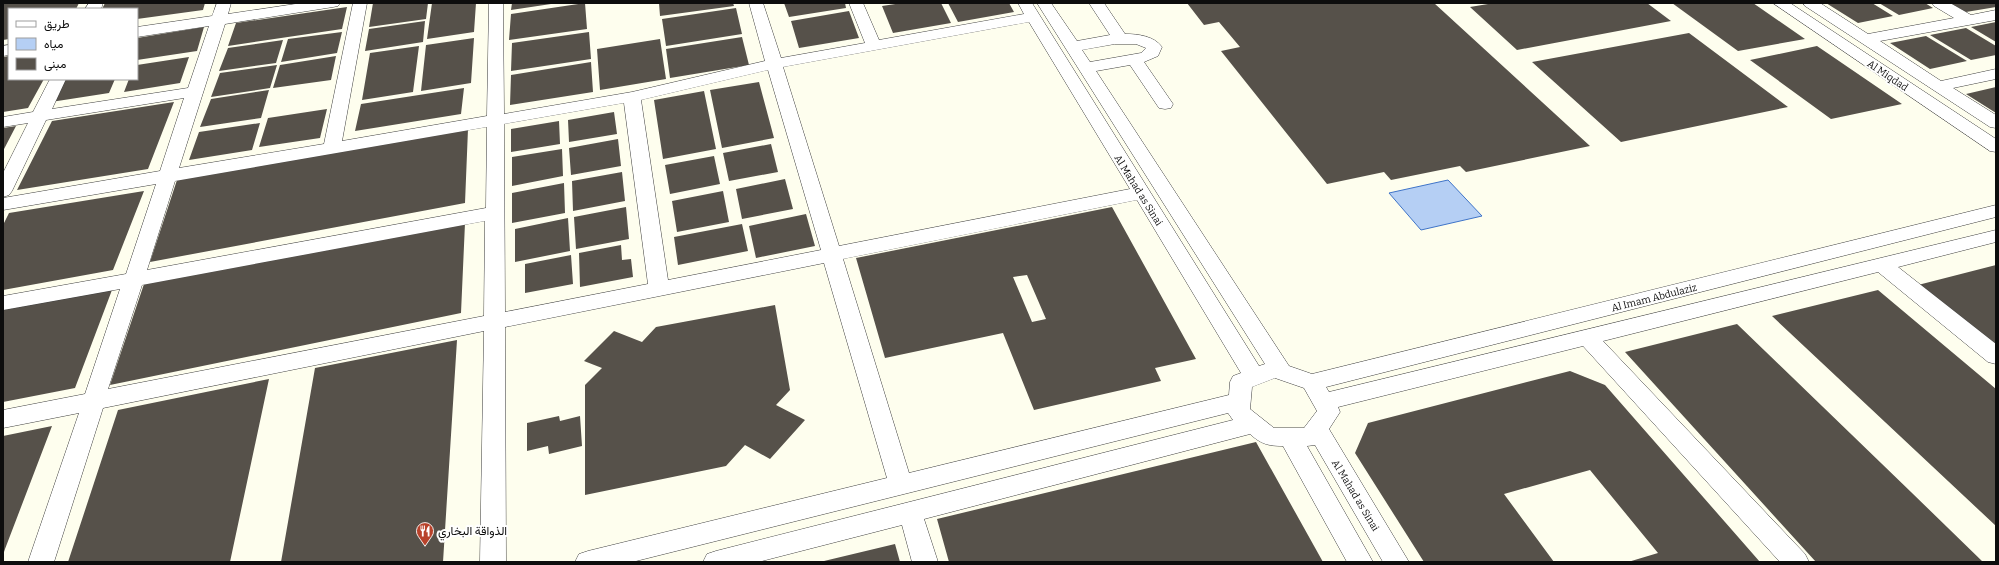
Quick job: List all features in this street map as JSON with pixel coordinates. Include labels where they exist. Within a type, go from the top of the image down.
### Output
[{"type":"street","points":[[138,32],[221,11],[333,3]]},
{"type":"street","points":[[332,148],[360,3]]},
{"type":"street","points":[[493,562],[496,3]]},
{"type":"street","points":[[756,3],[901,485]]},
{"type":"street","points":[[856,3],[874,46]]},
{"type":"street","points":[[1096,3],[1121,39]]},
{"type":"street","name":"Al Miqdad","points":[[1780,3],[1996,146]]},
{"type":"street","name":"Al Miqdad","points":[[1810,3],[1996,123]]},
{"type":"street","points":[[1939,3],[1967,19]]},
{"type":"street","points":[[3,204],[632,97],[774,64],[874,46],[1034,8]]},
{"type":"street","name":"Al Mahad as Sinai","points":[[1034,8],[1072,47],[1281,372]]},
{"type":"street","name":"Al Mahad as Sinai","points":[[1034,8],[1141,193],[1255,377]]},
{"type":"street","points":[[41,562],[221,11]]},
{"type":"street","points":[[1866,39],[1967,19],[1996,15]]},
{"type":"street","points":[[1072,47],[1121,39],[1145,40],[1154,48],[1152,53],[1146,57],[1136,60],[1085,68]]},
{"type":"street","points":[[1136,60],[1165,104]]},
{"type":"street","points":[[1939,86],[1996,74]]},
{"type":"street","points":[[3,191],[58,80]]},
{"type":"street","points":[[3,122],[194,92]]},
{"type":"street","points":[[632,97],[659,289]]},
{"type":"street","points":[[3,420],[1141,193]]},
{"type":"street","name":"Al Imam Abdulaziz","points":[[1312,382],[1996,211]]},
{"type":"street","points":[[3,303],[495,213]]},
{"type":"street","points":[[1323,402],[1996,236]]},
{"type":"street","points":[[1881,264],[1996,356]]},
{"type":"street","points":[[1588,337],[1796,562]]},
{"type":"street","points":[[1274,369],[1281,372],[1312,382],[1329,412],[1310,437],[1269,437],[1238,412],[1242,382],[1274,369]]},
{"type":"street","points":[[588,562],[1240,401]]},
{"type":"street","points":[[716,562],[1253,424]]},
{"type":"street","name":"Al Mahad as Sinai","points":[[1317,428],[1396,562]]},
{"type":"street","points":[[1290,437],[1360,562]]},
{"type":"street","points":[[910,512],[925,562]]},
{"type":"water","points":[[1448,180],[1482,216],[1421,230],[1389,193]]},
{"type":"building","points":[[3,3],[79,3],[76,8],[8,8],[8,39],[3,40]]},
{"type":"building","points":[[105,3],[205,3],[203,10],[138,19],[138,8],[102,8]]},
{"type":"building","points":[[373,3],[428,3],[426,19],[369,27]]},
{"type":"building","points":[[432,3],[476,3],[474,32],[427,39]]},
{"type":"building","points":[[512,3],[551,3],[551,4],[511,10]]},
{"type":"building","points":[[585,3],[587,29],[509,40],[511,14]]},
{"type":"building","points":[[659,3],[733,3],[734,6],[660,16]]},
{"type":"building","points":[[784,3],[845,3],[846,8],[789,17]]},
{"type":"building","points":[[902,3],[941,3],[951,23],[893,33],[882,6]]},
{"type":"building","points":[[948,3],[1009,3],[1014,12],[958,22]]},
{"type":"building","points":[[1187,3],[1434,3],[1590,146],[1466,172],[1460,166],[1391,180],[1384,172],[1327,184],[1221,51],[1240,47],[1219,22],[1204,25]]},
{"type":"building","points":[[1494,3],[1647,3],[1671,21],[1517,50],[1470,7]]},
{"type":"building","points":[[1672,3],[1753,3],[1805,39],[1738,51]]},
{"type":"building","points":[[1826,3],[1872,3],[1893,16],[1858,23]]},
{"type":"building","points":[[1879,3],[1925,3],[1933,8],[1899,15]]},
{"type":"building","points":[[1950,3],[1996,3],[1996,7],[1966,12]]},
{"type":"building","points":[[347,7],[342,29],[228,46],[236,23]]},
{"type":"building","points":[[736,8],[742,34],[666,46],[662,19]]},
{"type":"building","points":[[849,11],[859,38],[799,48],[791,21]]},
{"type":"building","points":[[425,21],[423,42],[365,51],[369,29]]},
{"type":"building","points":[[1996,22],[1996,42],[1971,27]]},
{"type":"building","points":[[204,27],[197,51],[138,60],[138,38]]},
{"type":"building","points":[[1966,28],[1996,46],[1996,55],[1971,60],[1930,35]]},
{"type":"building","points":[[342,32],[337,53],[281,62],[288,39]]},
{"type":"building","points":[[589,32],[591,59],[511,71],[512,43]]},
{"type":"building","points":[[1689,33],[1788,107],[1621,142],[1532,62]]},
{"type":"building","points":[[1926,36],[1967,61],[1930,69],[1890,43]]},
{"type":"building","points":[[742,37],[749,65],[670,78],[666,49]]},
{"type":"building","points":[[474,38],[471,83],[421,91],[426,45]]},
{"type":"building","points":[[660,39],[666,79],[600,90],[597,49]]},
{"type":"building","points":[[283,40],[276,63],[219,71],[228,48]]},
{"type":"building","points":[[419,46],[413,92],[362,100],[370,53]]},
{"type":"building","points":[[1817,46],[1902,104],[1831,119],[1750,60]]},
{"type":"building","points":[[8,56],[8,80],[43,80],[28,108],[3,112],[3,57]]},
{"type":"building","points":[[336,56],[331,80],[273,88],[280,65]]},
{"type":"building","points":[[189,57],[180,83],[124,92],[129,80],[138,80],[138,65]]},
{"type":"building","points":[[591,62],[593,92],[510,105],[511,75]]},
{"type":"building","points":[[277,65],[270,88],[211,97],[220,73]]},
{"type":"building","points":[[62,80],[115,80],[109,93],[51,102]]},
{"type":"building","points":[[759,82],[774,138],[722,148],[710,90]]},
{"type":"building","points":[[1996,87],[1996,113],[1966,94]]},
{"type":"building","points":[[464,88],[461,114],[355,131],[361,104]]},
{"type":"building","points":[[269,90],[261,118],[200,127],[211,99]]},
{"type":"building","points":[[704,91],[716,149],[663,159],[654,100]]},
{"type":"building","points":[[174,102],[148,169],[17,190],[52,121]]},
{"type":"building","points":[[327,109],[320,138],[259,147],[268,118]]},
{"type":"building","points":[[614,112],[617,134],[569,142],[568,120]]},
{"type":"building","points":[[559,121],[560,144],[511,152],[511,129]]},
{"type":"building","points":[[260,123],[252,150],[189,160],[199,132]]},
{"type":"building","points":[[16,126],[3,151],[3,128]]},
{"type":"building","points":[[468,129],[465,203],[150,262],[177,180]]},
{"type":"building","points":[[618,139],[621,166],[571,175],[569,148]]},
{"type":"building","points":[[771,144],[778,172],[729,181],[723,153]]},
{"type":"building","points":[[562,149],[563,176],[512,186],[512,157]]},
{"type":"building","points":[[714,156],[720,184],[670,194],[665,165]]},
{"type":"building","points":[[622,172],[625,201],[573,211],[572,181]]},
{"type":"building","points":[[785,179],[793,209],[742,219],[736,189]]},
{"type":"building","points":[[564,183],[565,213],[512,223],[512,193]]},
{"type":"building","points":[[144,191],[113,270],[3,290],[3,225],[9,213]]},
{"type":"building","points":[[723,191],[729,222],[677,232],[672,201]]},
{"type":"building","points":[[626,207],[629,239],[576,249],[574,217]]},
{"type":"building","points":[[1112,207],[1196,359],[1155,368],[1161,381],[1034,410],[1003,333],[885,358],[856,258]],"holes":[[[1027,275],[1046,319],[1032,322],[1013,277]]]},
{"type":"building","points":[[806,214],[815,246],[756,258],[749,226]]},
{"type":"building","points":[[568,218],[570,251],[515,262],[515,229]]},
{"type":"building","points":[[465,223],[461,313],[110,385],[144,284]]},
{"type":"building","points":[[742,224],[748,251],[678,265],[674,237]]},
{"type":"building","points":[[621,245],[622,260],[631,259],[633,277],[580,287],[579,253]]},
{"type":"building","points":[[571,255],[573,284],[525,293],[525,264]]},
{"type":"building","points":[[1996,265],[1996,348],[1918,285]]},
{"type":"building","points":[[112,290],[75,388],[3,402],[3,310]]},
{"type":"building","points":[[1878,290],[1996,389],[1996,526],[1772,316]]},
{"type":"building","points":[[775,305],[790,390],[776,405],[805,420],[770,459],[745,445],[726,466],[585,495],[585,385],[602,368],[584,361],[614,331],[642,342],[656,327]]},
{"type":"building","points":[[1737,324],[1983,562],[1816,562],[1625,352]]},
{"type":"building","points":[[457,340],[443,562],[281,562],[315,368]]},
{"type":"building","points":[[1570,371],[1605,385],[1760,562],[1628,562],[1658,553],[1590,470],[1504,494],[1554,562],[1424,562],[1355,453],[1368,423]]},
{"type":"building","points":[[269,379],[230,562],[68,562],[118,410]]},
{"type":"building","points":[[559,416],[560,421],[580,416],[582,446],[549,454],[548,446],[527,451],[527,423]]},
{"type":"building","points":[[52,426],[5,549],[3,555],[3,436]]},
{"type":"building","points":[[1256,442],[1323,562],[949,562],[937,519]]},
{"type":"building","points":[[895,544],[900,562],[824,562],[824,561]]},
{"type":"place","name":"الذواقة البخاري","points":[[425,546]]}]
